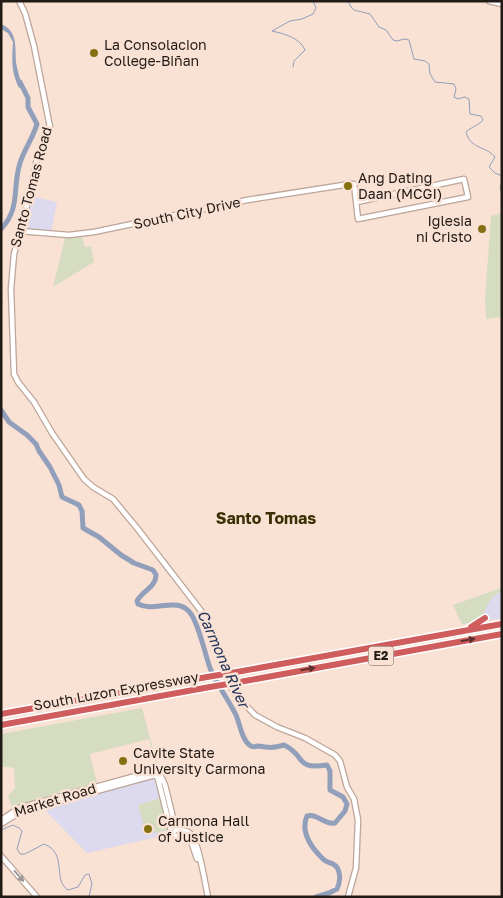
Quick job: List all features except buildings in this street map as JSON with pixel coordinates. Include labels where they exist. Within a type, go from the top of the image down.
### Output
[{"type":"highway","points":[[463,631],[484,618]]},
{"type":"highway","name":"South Luzon Expressway","points":[[1,714],[502,624]]},
{"type":"highway","name":"South Luzon Expressway","points":[[1,725],[502,634]]},
{"type":"street","name":"Santo Tomas Road","points":[[20,1],[34,46],[43,100],[50,124],[38,154],[14,254],[11,289],[14,337],[13,365],[18,382],[34,402],[52,433],[84,479],[112,499],[138,528],[205,616],[230,686],[236,695],[255,715],[277,728],[305,738],[336,755],[340,762],[347,787],[354,799],[358,820],[356,868],[348,897]]},
{"type":"street","points":[[489,1],[502,4]]},
{"type":"street","points":[[464,179],[468,197],[358,219],[357,202],[464,179]]},
{"type":"street","name":"South City Drive","points":[[20,232],[68,235],[94,232],[247,200],[354,184],[357,202]]},
{"type":"street","name":"Market Road","points":[[2,822],[19,808],[110,786],[154,771],[159,772],[165,785],[176,830],[188,832],[193,836],[197,844],[207,897]]},
{"type":"street","points":[[1,856],[37,897]]},
{"type":"shaded area","points":[[30,196],[57,202],[51,233],[23,230]]},
{"type":"shaded area","points":[[502,588],[502,618],[462,624],[453,605]]},
{"type":"shaded area","points":[[154,777],[170,834],[87,853],[43,808]]},
{"type":"green space","points":[[502,211],[502,317],[486,319],[485,299],[491,216]]},
{"type":"green space","points":[[82,237],[85,247],[91,246],[94,262],[53,287],[65,238]]},
{"type":"green space","points":[[502,588],[502,591],[490,600],[478,621],[462,624],[453,605]]},
{"type":"green space","points":[[142,708],[157,768],[149,739],[90,754],[97,783],[13,810],[8,796],[15,788],[14,768],[1,766],[1,734]]},
{"type":"green space","points":[[160,798],[169,830],[155,833],[153,824],[144,826],[138,805]]},
{"type":"water","points":[[1,24],[13,35],[16,65],[22,86],[19,88],[13,65],[13,42],[8,33],[1,29]]},
{"type":"waterway","points":[[293,67],[294,61],[305,50],[303,46],[292,37],[272,31],[290,21],[302,19],[313,14],[316,8],[313,1]]},
{"type":"waterway","points":[[348,1],[354,10],[370,14],[379,27],[386,30],[393,40],[409,40],[414,59],[425,61],[429,64],[430,74],[435,82],[454,84],[456,89],[454,97],[469,99],[470,114],[481,116],[483,120],[466,132],[468,138],[471,142],[495,157],[489,167],[495,173],[502,176]]},
{"type":"waterway","name":"Carmona River","points":[[1,229],[14,205],[20,163],[37,124],[28,107],[28,98],[20,82]]},
{"type":"waterway","points":[[502,181],[500,188],[502,193]]},
{"type":"waterway","name":"Carmona River","points":[[1,410],[9,422],[36,444],[59,485],[62,497],[79,505],[82,511],[83,528],[99,537],[134,563],[153,570],[156,575],[154,583],[139,598],[138,604],[152,607],[180,606],[186,608],[191,614],[199,632],[210,668],[236,715],[243,736],[248,744],[254,747],[277,747],[284,745],[296,753],[305,764],[310,766],[327,765],[330,771],[330,790],[343,797],[347,804],[345,811],[335,823],[327,822],[314,816],[307,816],[305,828],[308,839],[323,859],[338,868],[340,875],[337,889],[316,897]]},
{"type":"waterway","points":[[1,830],[13,825],[22,831],[17,849],[20,854],[25,854],[44,844],[51,848],[58,860],[63,886],[68,890],[78,887],[85,875],[89,874],[92,884],[89,897]]},
{"type":"place","name":"La Consolacion College-Biñan","points":[[94,53]]},
{"type":"place","name":"Ang Dating Daan (MCGI)","points":[[348,186]]},
{"type":"place","name":"Iglesia ni Cristo","points":[[482,229]]},
{"type":"place","name":"Cavite State University Carmona","points":[[123,761]]},
{"type":"place","name":"Carmona Hall of Justice","points":[[148,829]]},
{"type":"district","name":"Santo Tomas","points":[[266,518]]}]
